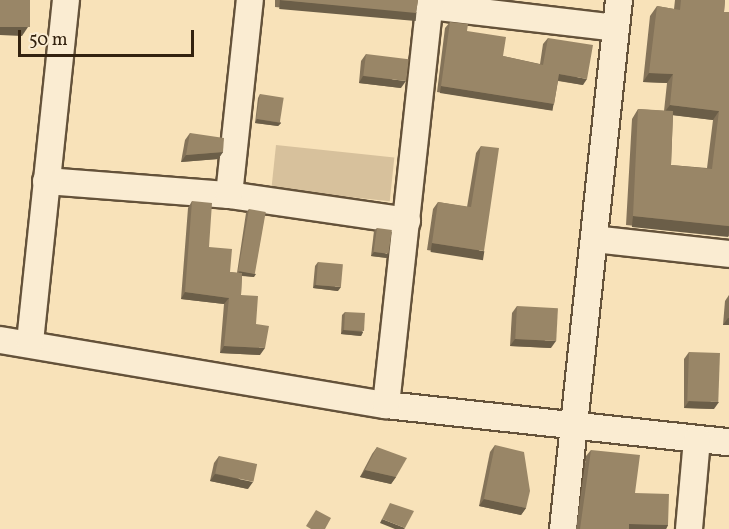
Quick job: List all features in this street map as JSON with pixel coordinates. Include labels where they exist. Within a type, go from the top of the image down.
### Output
[{"type":"street","points":[[30,342],[66,0]]},
{"type":"street","points":[[229,195],[249,0]]},
{"type":"street","points":[[563,529],[619,0]]},
{"type":"street","points":[[386,405],[430,3],[616,28]]},
{"type":"street","points":[[46,181],[229,195],[407,221]]},
{"type":"street","points":[[594,239],[729,254]]},
{"type":"street","points":[[0,340],[30,342],[386,405],[575,428],[729,442]]},
{"type":"street","points":[[689,529],[697,439]]},
{"type":"shaded area","points":[[276,145],[394,157],[390,201],[271,189]]},
{"type":"building","points":[[0,0],[30,0],[30,27],[0,27]]},
{"type":"building","points":[[280,0],[418,0],[416,13]]},
{"type":"building","points":[[681,0],[725,0],[724,12],[729,12],[729,226],[633,216],[638,109],[673,111],[671,165],[712,169],[719,111],[670,105],[673,74],[649,73],[657,6],[680,10]]},
{"type":"building","points":[[450,22],[468,24],[467,31],[506,37],[503,56],[543,65],[548,38],[593,45],[587,79],[559,74],[554,104],[441,86]]},
{"type":"building","points":[[366,54],[409,59],[406,81],[363,76]]},
{"type":"building","points":[[260,94],[284,98],[280,122],[256,119]]},
{"type":"building","points":[[190,133],[224,138],[223,152],[186,155]]},
{"type":"building","points":[[481,146],[499,148],[484,251],[432,243],[438,202],[471,207]]},
{"type":"building","points":[[192,201],[212,203],[209,247],[232,249],[230,272],[242,273],[241,295],[258,296],[256,324],[269,326],[265,348],[224,346],[229,298],[185,292]]},
{"type":"building","points":[[249,209],[266,212],[255,274],[238,271]]},
{"type":"building","points":[[377,228],[392,230],[389,254],[374,252]]},
{"type":"building","points":[[318,262],[343,264],[341,287],[316,285]]},
{"type":"building","points":[[517,306],[558,308],[556,341],[515,339]]},
{"type":"building","points":[[345,312],[365,313],[364,331],[344,330]]},
{"type":"building","points":[[689,352],[720,353],[718,402],[687,401]]},
{"type":"building","points":[[495,445],[524,452],[530,491],[526,508],[484,499]]},
{"type":"building","points":[[377,447],[407,458],[396,477],[365,470]]},
{"type":"building","points":[[591,450],[640,455],[635,493],[669,494],[668,525],[629,524],[629,529],[580,529]]},
{"type":"building","points":[[219,456],[257,464],[253,482],[215,474]]},
{"type":"building","points":[[390,503],[414,511],[405,528],[382,519]]},
{"type":"building","points":[[316,510],[331,518],[325,529],[311,529],[306,526]]}]
